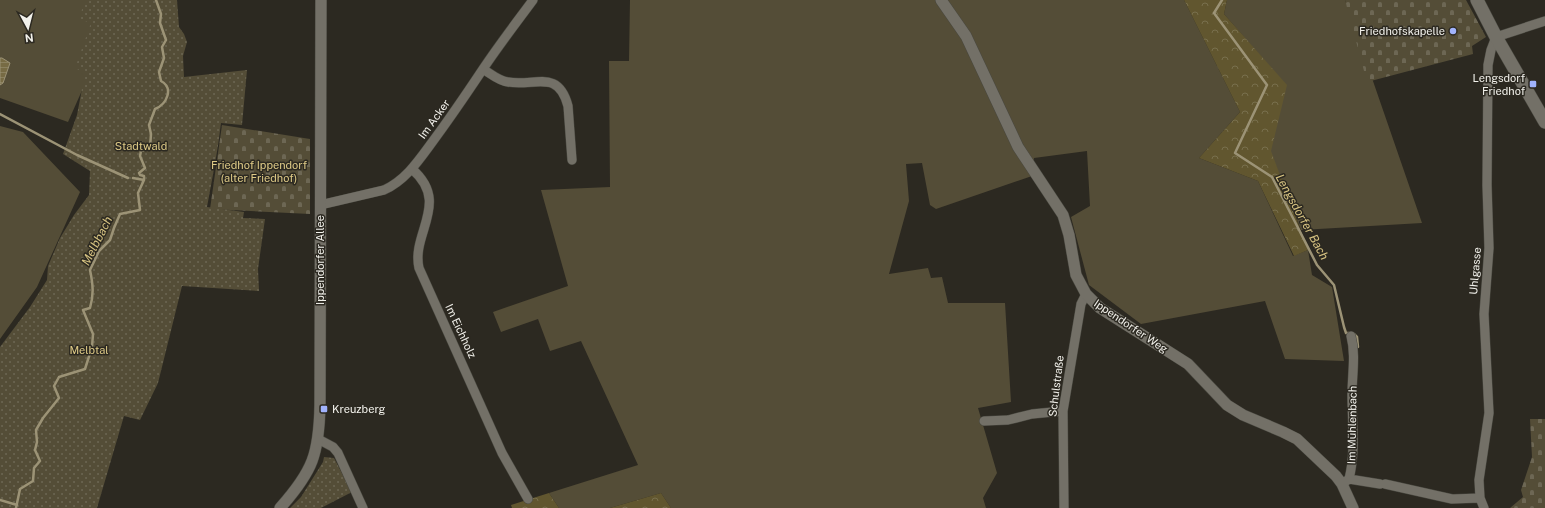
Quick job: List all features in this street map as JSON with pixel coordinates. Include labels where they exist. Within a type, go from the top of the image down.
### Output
[{"type":"main road","points":[[1477,0],[1496,37],[1545,122]]},
{"type":"street","name":"Ippendorfer Allee","points":[[280,508],[301,484],[307,474],[316,450],[318,439],[320,405],[321,0]]},
{"type":"street","name":"Im Acker","points":[[320,205],[384,190],[397,183],[412,169],[449,120],[483,69],[534,0]]},
{"type":"street","name":"Ippendorfer Weg","points":[[941,0],[966,36],[1018,147],[1063,215],[1069,235],[1076,275],[1086,294],[1100,308],[1188,364],[1231,408],[1243,415],[1297,439],[1336,476],[1346,481]]},
{"type":"street","points":[[1496,37],[1545,21]]},
{"type":"street","name":"Uhlgasse","points":[[1484,508],[1480,498],[1479,480],[1489,413],[1484,314],[1489,248],[1487,184],[1488,71],[1490,50],[1496,37]]},
{"type":"street","points":[[483,69],[497,78],[508,82],[543,81],[554,84],[561,90],[566,98],[568,106],[572,160]]},
{"type":"street","name":"Im Eichholz","points":[[412,169],[424,183],[430,204],[417,255],[419,268],[502,453],[528,499]]},
{"type":"street","name":"Schulstraße","points":[[1064,508],[1063,411],[1081,304],[1086,294]]},
{"type":"street","name":"Im Mühlenbach","points":[[1346,481],[1353,444],[1352,394],[1354,347],[1351,336]]},
{"type":"street","points":[[984,421],[1008,420],[1032,414],[1063,411]]},
{"type":"street","points":[[318,439],[333,447],[338,453],[363,508]]},
{"type":"street","points":[[1353,508],[1346,481],[1382,484],[1452,499],[1480,498]]},
{"type":"green space","points":[[0,0],[104,0],[92,68],[68,122],[0,98]]},
{"type":"green space","name":"Melbtal","points":[[85,0],[177,0],[179,27],[187,42],[183,56],[184,77],[247,70],[242,125],[221,123],[207,207],[244,212],[243,218],[265,219],[258,269],[259,291],[182,286],[158,383],[140,420],[124,416],[97,508],[0,508],[0,347],[30,307],[47,280],[48,266],[60,238],[74,215],[89,195],[90,171],[63,154],[77,115],[85,73],[75,68],[91,23],[79,19]]},
{"type":"green space","points":[[630,0],[1184,0],[1240,112],[1199,158],[1258,181],[1293,256],[1308,250],[1312,275],[1332,287],[1344,361],[1285,359],[1265,301],[1141,324],[1089,285],[1071,217],[1090,206],[1087,151],[1034,158],[1032,176],[936,209],[930,205],[922,163],[906,164],[909,201],[889,274],[928,268],[931,278],[942,277],[948,303],[1005,303],[1011,402],[978,408],[997,473],[983,498],[986,508],[671,508],[661,493],[610,508],[559,508],[549,493],[638,465],[581,341],[550,351],[538,319],[501,332],[493,312],[568,286],[541,190],[610,187],[609,61],[629,61]]},
{"type":"green space","points":[[1184,0],[1227,0],[1224,14],[1287,85],[1271,151],[1308,250],[1294,256],[1258,181],[1199,158],[1240,112]]},
{"type":"green space","points":[[1227,0],[1345,0],[1422,223],[1301,230],[1270,151],[1286,85],[1224,14]]},
{"type":"green space","points":[[1345,0],[1466,0],[1486,37],[1472,46],[1473,54],[1367,82]]},
{"type":"green space","name":"Friedhof Ippendorf (alter Friedhof)","points":[[222,125],[310,139],[310,214],[210,209]]},
{"type":"green space","points":[[0,126],[23,132],[80,192],[37,287],[0,339]]},
{"type":"green space","points":[[1530,419],[1545,419],[1545,508],[1510,508],[1523,497],[1521,490],[1532,457]]},
{"type":"green space","points":[[324,457],[334,458],[352,492],[321,508],[290,508],[301,497],[323,462]]},
{"type":"green space","points":[[549,493],[559,508],[512,508],[511,505]]},
{"type":"green space","points":[[661,493],[671,508],[610,508]]},
{"type":"shaded area","points":[[0,58],[10,63],[3,83],[0,85]]},
{"type":"waterway","name":"Melbbach","points":[[16,508],[20,489],[33,481],[34,468],[40,461],[35,450],[37,442],[36,430],[43,418],[59,398],[54,386],[59,377],[85,369],[92,347],[93,334],[83,310],[90,308],[93,294],[90,270],[99,251],[110,240],[120,214],[140,210],[138,193],[144,180],[144,176],[140,175],[139,173],[145,168],[140,156],[141,151],[150,148],[151,134],[149,125],[155,109],[163,104],[166,100],[168,92],[165,84],[161,81],[159,72],[164,58],[162,47],[166,40],[160,23],[161,14],[156,0]]},
{"type":"waterway","name":"Lengsdorfer Bach","points":[[1222,0],[1214,13],[1267,85],[1235,153],[1272,177],[1317,265],[1334,285],[1344,327],[1346,333],[1349,333]]},
{"type":"waterway","points":[[0,114],[77,155],[128,178]]},
{"type":"waterway","points":[[133,178],[144,180]]},
{"type":"waterway","name":"Lengsdorfer Bach","points":[[1354,334],[1357,337],[1358,347]]},
{"type":"waterway","points":[[0,500],[17,505]]},
{"type":"place","name":"Friedhofskapelle","points":[[1453,31]]},
{"type":"place","name":"Lengsdorf Friedhof","points":[[1533,84]]},
{"type":"place","name":"Kreuzberg","points":[[324,409]]},
{"type":"park label","name":"Stadtwald","points":[[141,146]]}]
